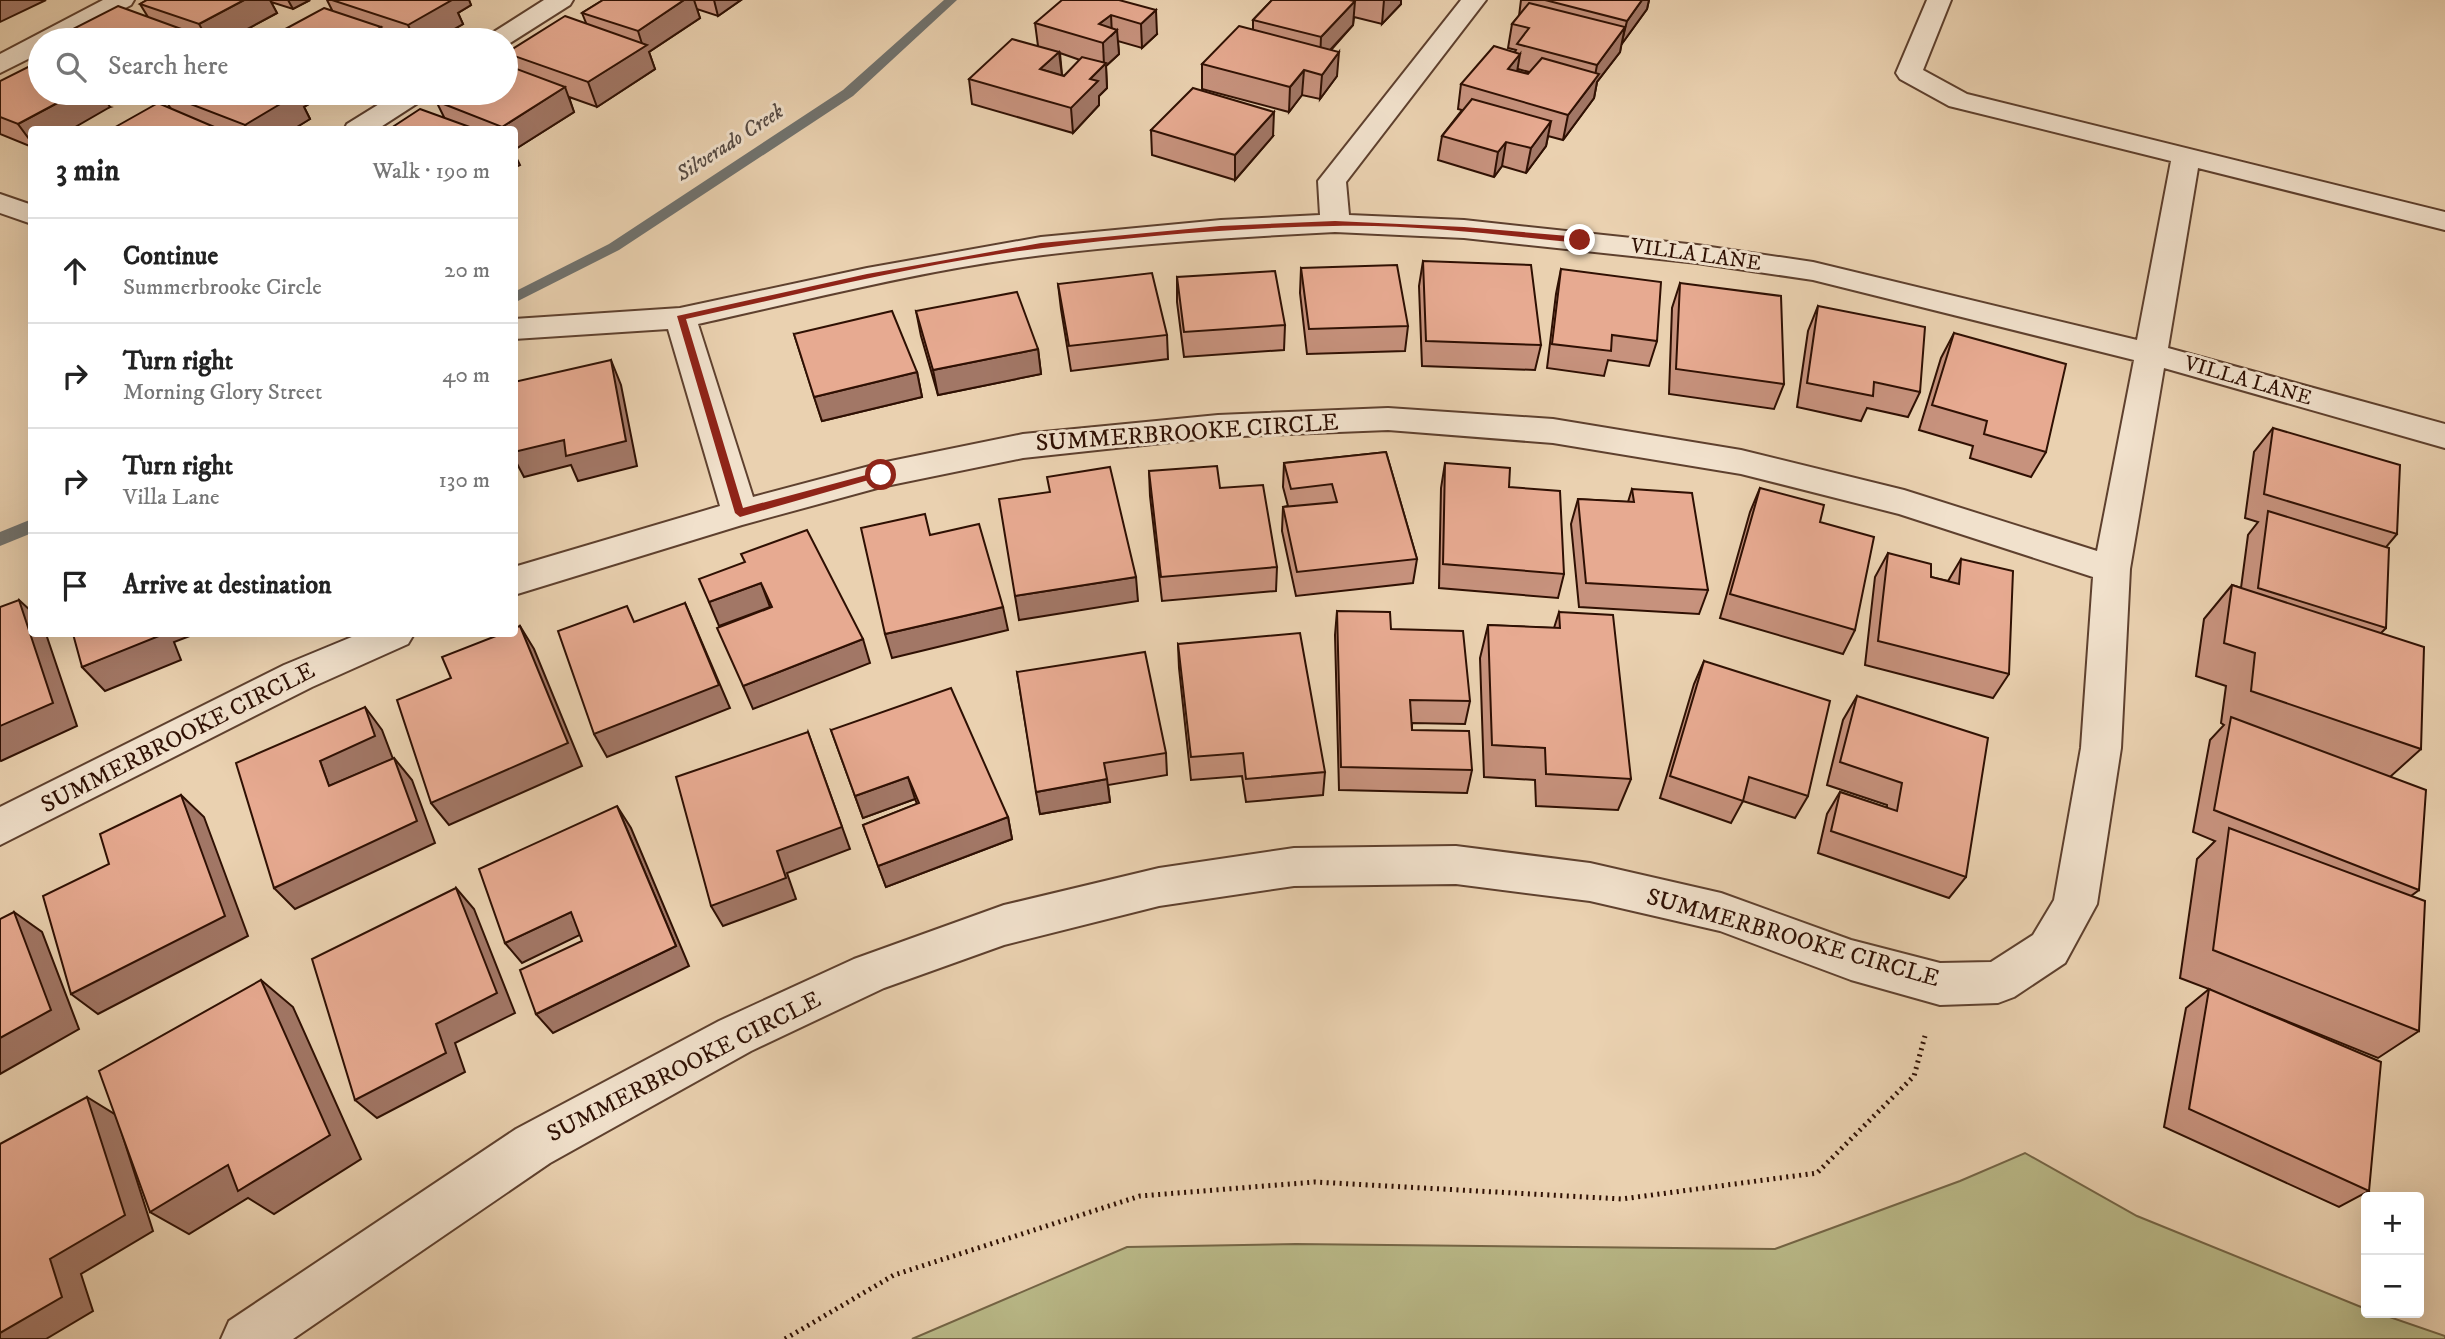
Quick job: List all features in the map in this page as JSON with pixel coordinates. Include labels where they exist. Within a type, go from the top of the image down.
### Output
[{"type":"street","points":[[69,28],[122,0]]},
{"type":"street","points":[[517,28],[561,0]]},
{"type":"street","points":[[1335,223],[1332,181],[1475,0]]},
{"type":"street","points":[[1939,0],[1909,73],[1958,100],[2445,221]]},
{"type":"street","points":[[0,65],[28,50]]},
{"type":"street","points":[[364,126],[397,105]]},
{"type":"street","name":"SUMMERBROOKE CIRCLE","points":[[247,1339],[533,1146],[735,1036],[870,973],[1004,925],[1158,887],[1294,867],[1456,865],[1590,882],[1721,912],[1851,960],[1940,984],[1998,982],[2049,949],[2075,904],[2101,748],[2112,569],[2186,157]]},
{"type":"street","points":[[0,203],[28,214]]},
{"type":"street","name":"VILLA LANE","points":[[518,329],[680,318],[867,276],[1041,246],[1220,229],[1335,223],[1464,229],[1580,240],[1812,271],[2152,354],[2445,436]]},
{"type":"street","points":[[680,318],[740,513]]},
{"type":"street","name":"SUMMERBROOKE CIRCLE","points":[[518,580],[740,513],[881,475],[1023,446],[1218,426],[1388,419],[1553,431],[1741,462],[1904,503],[2112,569]]},
{"type":"street","name":"SUMMERBROOKE CIRCLE","points":[[0,827],[298,676],[388,637]]},
{"type":"path","points":[[785,1339],[894,1275],[1140,1196],[1315,1182],[1622,1199],[1817,1173],[1914,1076],[1940,984]]},
{"type":"green space","points":[[2025,1153],[2137,1216],[2361,1307],[2361,1318],[2393,1318],[2445,1336],[2445,1339],[912,1339],[1127,1247],[1296,1244],[1775,1249],[1960,1181]]},
{"type":"building","points":[[147,0],[244,0],[199,24],[140,4]]},
{"type":"building","points":[[332,0],[452,0],[408,25]]},
{"type":"building","points":[[603,0],[684,0],[638,31],[582,13]]},
{"type":"building","points":[[1062,0],[1119,0],[1156,10],[1141,24],[1111,15],[1099,24],[1117,30],[1103,43],[1035,23]]},
{"type":"building","points":[[1272,0],[1355,1],[1321,37],[1253,20]]},
{"type":"building","points":[[1545,0],[1642,0],[1627,21]]},
{"type":"building","points":[[1529,3],[1625,27],[1597,65],[1517,44],[1529,28],[1512,24]]},
{"type":"building","points":[[118,6],[178,28],[75,28]]},
{"type":"building","points":[[324,8],[381,27],[379,28],[287,28]]},
{"type":"building","points":[[565,16],[647,45],[588,82],[518,57],[518,45]]},
{"type":"building","points":[[1239,26],[1339,52],[1322,75],[1304,70],[1290,87],[1202,64]]},
{"type":"building","points":[[1012,39],[1059,52],[1040,69],[1064,76],[1082,57],[1106,63],[1090,79],[1098,81],[1071,108],[969,79]]},
{"type":"building","points":[[1494,46],[1520,54],[1508,69],[1528,74],[1542,58],[1599,74],[1568,115],[1461,84]]},
{"type":"building","points":[[28,67],[28,105],[54,105],[18,124],[0,117],[0,81]]},
{"type":"building","points":[[518,69],[565,87],[504,126],[446,105],[518,105]]},
{"type":"building","points":[[1193,88],[1274,112],[1235,155],[1151,130]]},
{"type":"building","points":[[1472,99],[1551,121],[1531,148],[1506,142],[1498,152],[1442,136]]},
{"type":"building","points":[[154,105],[163,105],[212,126],[117,126]]},
{"type":"building","points":[[193,105],[279,105],[245,125]]},
{"type":"building","points":[[420,109],[467,126],[394,126]]},
{"type":"building","points":[[1423,261],[1531,265],[1541,345],[1426,341]]},
{"type":"building","points":[[1397,265],[1408,326],[1309,329],[1301,268]]},
{"type":"building","points":[[1561,269],[1661,282],[1657,341],[1612,335],[1611,351],[1552,344]]},
{"type":"building","points":[[1275,271],[1285,325],[1184,332],[1177,277]]},
{"type":"building","points":[[1152,273],[1167,335],[1069,346],[1058,284]]},
{"type":"building","points":[[1680,283],[1781,296],[1784,384],[1676,369]]},
{"type":"building","points":[[1017,292],[1038,349],[933,370],[916,311]]},
{"type":"building","points":[[1818,306],[1925,327],[1920,392],[1874,382],[1873,396],[1807,383]]},
{"type":"building","points":[[892,311],[917,372],[814,397],[794,334]]},
{"type":"building","points":[[1954,333],[2066,364],[2046,452],[1984,434],[1987,421],[1932,405]]},
{"type":"building","points":[[611,360],[626,441],[566,456],[564,440],[518,451],[518,381]]},
{"type":"building","points":[[2273,428],[2400,465],[2397,534],[2264,494]]},
{"type":"building","points":[[1386,452],[1417,559],[1297,572],[1283,507],[1337,502],[1332,484],[1291,489],[1284,463]]},
{"type":"building","points":[[1445,463],[1510,468],[1509,487],[1560,491],[1564,574],[1443,564]]},
{"type":"building","points":[[1217,466],[1220,488],[1263,485],[1277,567],[1161,577],[1149,471]]},
{"type":"building","points":[[1110,467],[1136,577],[1015,596],[999,499],[1050,492],[1047,477]]},
{"type":"building","points":[[1760,488],[1824,505],[1820,522],[1874,537],[1855,630],[1730,594]]},
{"type":"building","points":[[1632,489],[1692,493],[1708,590],[1586,583],[1578,499],[1634,502]]},
{"type":"building","points":[[2268,511],[2389,548],[2386,628],[2258,588]]},
{"type":"building","points":[[925,514],[930,535],[979,524],[1003,607],[885,634],[861,528]]},
{"type":"building","points":[[807,530],[863,639],[743,686],[717,628],[772,607],[761,583],[709,602],[699,579],[745,562],[741,554]]},
{"type":"building","points":[[1888,553],[1931,564],[1931,577],[1959,584],[1961,559],[2013,571],[2009,674],[1878,641]]},
{"type":"building","points":[[2232,585],[2424,647],[2421,749],[2251,691],[2255,653],[2224,643]]},
{"type":"building","points":[[19,600],[28,627],[28,637],[31,637],[53,703],[0,726],[0,607]]},
{"type":"building","points":[[685,603],[719,685],[594,734],[558,631],[627,606],[634,622]]},
{"type":"building","points":[[1337,611],[1390,612],[1391,629],[1463,631],[1470,701],[1410,700],[1412,730],[1469,731],[1472,770],[1341,767]]},
{"type":"building","points":[[1559,612],[1613,615],[1631,779],[1546,774],[1545,748],[1492,745],[1488,625],[1560,628]]},
{"type":"building","points":[[520,626],[568,743],[431,803],[397,700],[451,678],[442,657],[493,637],[518,637]]},
{"type":"building","points":[[1300,633],[1325,772],[1246,779],[1243,753],[1191,757],[1178,644]]},
{"type":"building","points":[[74,637],[157,637],[82,667]]},
{"type":"building","points":[[1145,652],[1166,753],[1104,763],[1107,779],[1036,792],[1017,672]]},
{"type":"building","points":[[1704,661],[1830,701],[1808,796],[1749,777],[1743,801],[1670,776]]},
{"type":"building","points":[[951,688],[1008,817],[878,866],[863,825],[919,803],[908,777],[855,796],[831,730]]},
{"type":"building","points":[[1857,696],[1988,738],[1966,877],[1831,831],[1840,792],[1897,811],[1902,783],[1840,762]]},
{"type":"building","points":[[365,707],[375,736],[320,761],[329,786],[394,758],[417,821],[274,888],[236,763]]},
{"type":"building","points":[[2231,717],[2426,790],[2419,890],[2214,810]]},
{"type":"building","points":[[808,732],[842,827],[777,851],[786,878],[711,906],[676,777]]},
{"type":"building","points":[[181,795],[225,916],[71,994],[43,896],[109,864],[100,834]]},
{"type":"building","points":[[617,806],[676,946],[536,1014],[520,970],[582,941],[571,912],[505,943],[479,869]]},
{"type":"building","points":[[2229,828],[2425,901],[2419,1031],[2213,950]]},
{"type":"building","points":[[456,888],[497,993],[436,1024],[446,1053],[355,1100],[312,959]]},
{"type":"building","points":[[14,912],[51,1010],[0,1038],[0,919]]},
{"type":"building","points":[[261,980],[330,1135],[238,1191],[228,1165],[150,1212],[99,1071]]},
{"type":"building","points":[[2209,989],[2381,1062],[2369,1191],[2189,1109]]},
{"type":"building","points":[[87,1097],[125,1215],[50,1259],[62,1297],[0,1333],[0,1144]]},
{"type":"waterway","name":"Silverado Creek","points":[[518,296],[614,247],[848,93],[951,0]]},
{"type":"waterway","name":"Silverado Creek","points":[[0,539],[28,527]]},
{"type":"route","points":[[881,475],[740,513],[680,318],[867,276],[1041,246],[1220,229],[1335,223],[1464,229],[1580,240]]}]
